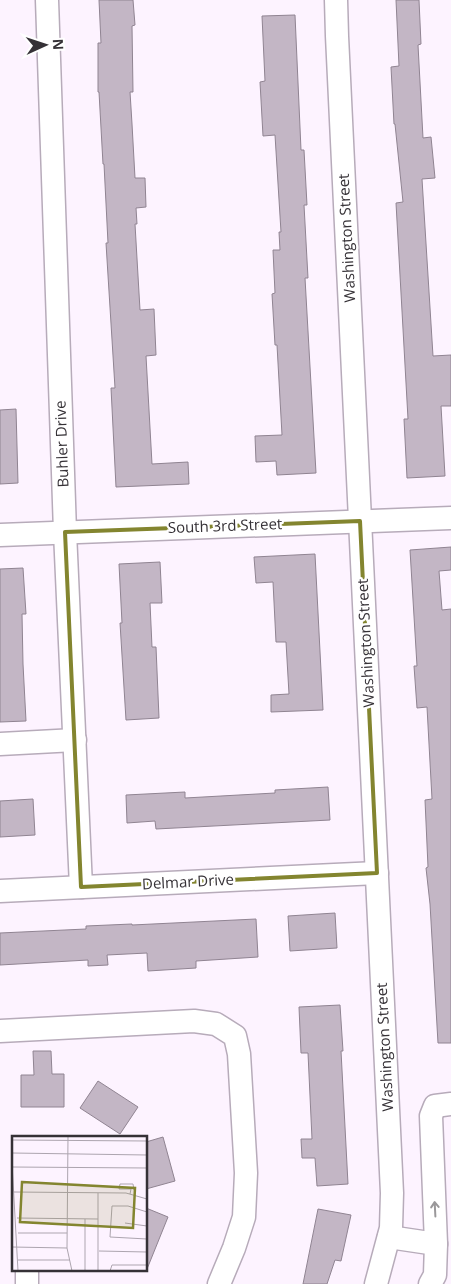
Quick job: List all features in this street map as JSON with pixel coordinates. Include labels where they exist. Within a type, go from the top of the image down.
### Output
[{"type":"street","name":"Buhler Drive","points":[[47,0],[65,532],[81,887]]},
{"type":"street","name":"Washington Street","points":[[336,0],[392,1193],[391,1228],[376,1284]]},
{"type":"street","name":"South 3rd Street","points":[[0,535],[451,518]]},
{"type":"street","points":[[0,744],[75,740]]},
{"type":"street","name":"Delmar Drive","points":[[0,891],[377,873]]},
{"type":"street","points":[[0,1031],[194,1022],[216,1024],[235,1036],[239,1054],[246,1173],[244,1217],[219,1284]]},
{"type":"street","points":[[439,1278],[431,1116],[435,1106],[451,1104]]},
{"type":"street","points":[[389,1238],[436,1244]]},
{"type":"highlighted area","points":[[360,521],[377,873],[81,887],[65,532]]},
{"type":"building","points":[[99,0],[133,0],[135,25],[132,26],[133,92],[130,92],[135,178],[145,178],[146,207],[136,208],[137,224],[135,224],[140,310],[154,309],[156,355],[146,356],[152,464],[188,462],[189,484],[116,487],[111,388],[115,388],[106,243],[108,243],[104,164],[98,92],[98,43],[101,43]]},
{"type":"building","points":[[396,0],[419,0],[421,44],[418,45],[423,138],[431,137],[435,178],[422,179],[433,356],[451,355],[451,406],[441,406],[445,476],[407,478],[404,419],[408,419],[396,203],[403,202],[394,124],[391,67],[399,66]]},
{"type":"building","points":[[295,15],[301,150],[304,150],[307,205],[304,205],[308,278],[305,278],[316,473],[277,475],[276,461],[256,462],[255,436],[282,435],[272,294],[275,293],[273,250],[280,250],[279,232],[281,232],[275,135],[263,136],[260,82],[265,81],[262,16]]},
{"type":"building","points":[[16,409],[18,483],[0,484],[0,410]]},
{"type":"building","points":[[451,547],[451,570],[439,571],[442,610],[451,609],[451,1043],[438,1043],[430,904],[426,868],[428,867],[425,800],[432,799],[427,707],[417,708],[414,666],[417,666],[410,550]]},
{"type":"building","points":[[315,554],[323,710],[271,712],[271,695],[289,694],[286,642],[276,642],[273,582],[256,583],[254,557]]},
{"type":"building","points":[[160,562],[162,603],[150,603],[152,647],[156,647],[159,718],[126,720],[120,623],[122,623],[119,564]]},
{"type":"building","points":[[23,568],[26,614],[22,614],[26,721],[0,722],[0,569]]},
{"type":"building","points":[[328,787],[330,820],[156,829],[155,821],[127,823],[126,795],[185,792],[185,798],[275,793],[275,790]]},
{"type":"building","points":[[33,799],[35,835],[0,837],[0,801]]},
{"type":"building","points":[[335,913],[337,948],[290,951],[288,916]]},
{"type":"building","points":[[256,919],[258,957],[196,961],[196,968],[148,971],[147,953],[107,955],[108,965],[88,966],[88,960],[0,965],[0,933],[86,929],[86,926]]},
{"type":"building","points":[[340,1005],[348,1184],[317,1186],[315,1158],[302,1158],[301,1139],[312,1139],[308,1053],[301,1053],[299,1007]]},
{"type":"building","points":[[33,1051],[51,1051],[52,1074],[64,1074],[64,1107],[21,1107],[21,1075],[34,1075]]},
{"type":"building","points":[[98,1081],[138,1107],[120,1134],[80,1108]]},
{"type":"building","points":[[163,1137],[175,1181],[148,1188],[148,1141]]},
{"type":"building","points":[[148,1209],[168,1217],[148,1267]]},
{"type":"building","points":[[318,1209],[351,1215],[341,1261],[335,1260],[327,1284],[303,1284]]}]
